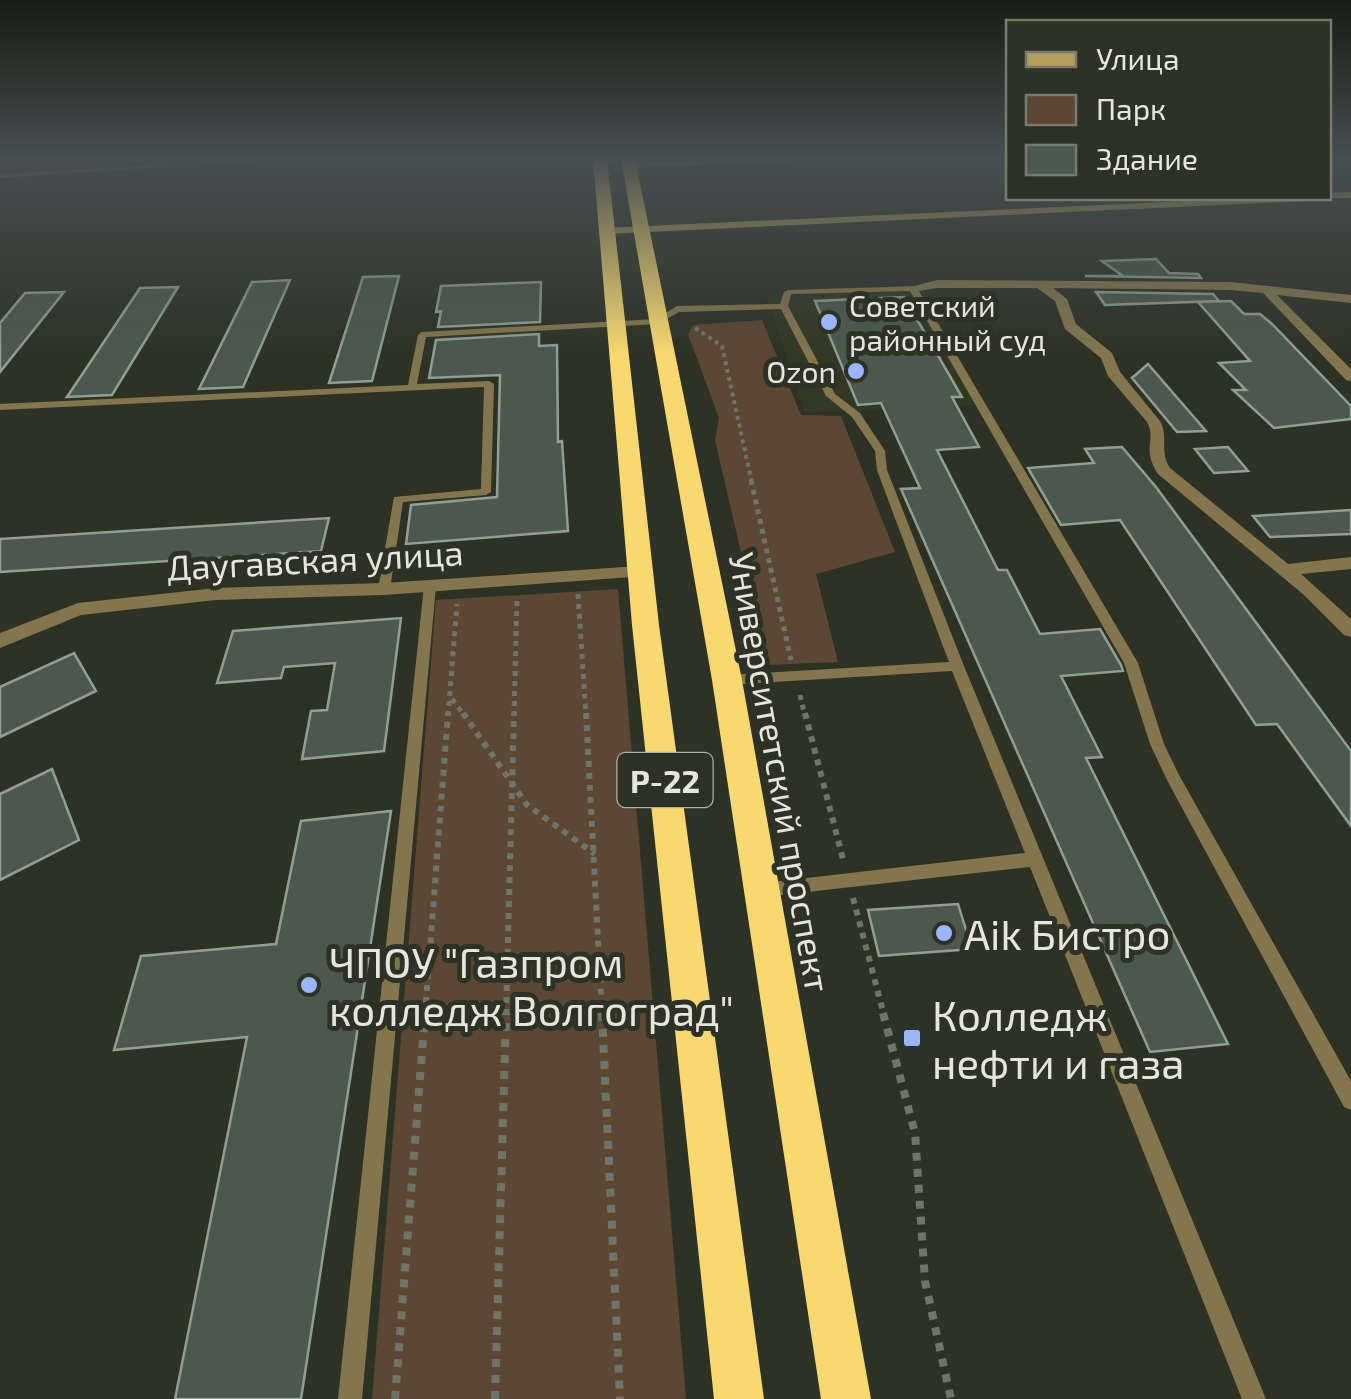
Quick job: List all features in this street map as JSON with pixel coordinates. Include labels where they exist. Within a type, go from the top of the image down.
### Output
[{"type":"highway","name":"Р-22","points":[[605,224],[612,324],[640,572],[739,1399]]},
{"type":"highway","name":"Университетский проспект","points":[[638,224],[668,315],[846,1399]]},
{"type":"main road","points":[[605,230],[741,224]]},
{"type":"street","points":[[913,288],[937,284],[1230,286],[1351,299]]},
{"type":"street","points":[[1041,286],[1061,298],[1070,326],[1107,356],[1113,373],[1153,421],[1158,430],[1155,456],[1164,470],[1286,570],[1351,630]]},
{"type":"street","points":[[1268,292],[1344,362],[1351,376]]},
{"type":"street","points":[[1286,570],[1351,563]]},
{"type":"street","name":"Даугавская улица","points":[[0,642],[78,609],[216,594],[577,585],[640,572]]},
{"type":"lane","points":[[1254,1399],[957,666],[882,470],[880,450],[856,415],[831,396],[784,306],[788,292],[913,288],[1132,662],[1157,744],[1172,778],[1351,1100]]},
{"type":"lane","points":[[412,387],[422,334],[612,324],[668,315],[784,306]]},
{"type":"lane","points":[[0,408],[489,384],[486,492],[398,499],[384,589]]},
{"type":"lane","points":[[350,1399],[430,586]]},
{"type":"lane","points":[[727,680],[957,666]]},
{"type":"lane","points":[[762,890],[1035,859]]},
{"type":"path","name":"Университетский проспект","points":[[668,315],[689,323],[722,346],[795,676],[915,1133],[925,1281],[951,1399]]},
{"type":"path","points":[[562,595],[577,585],[595,854],[620,1399]]},
{"type":"path","points":[[496,1399],[515,599],[531,598]]},
{"type":"path","points":[[395,1399],[457,602],[476,601]]},
{"type":"path","points":[[450,696],[527,806],[595,854]]},
{"type":"shaded area","points":[[916,289],[981,405],[805,413],[767,296]]},
{"type":"green space","points":[[762,320],[801,415],[841,416],[895,552],[816,574],[838,662],[767,665],[715,440],[719,418],[688,334],[693,325]]},
{"type":"green space","points":[[618,589],[686,1399],[372,1399],[436,600]]},
{"type":"building","points":[[1156,259],[1169,273],[1198,274],[1201,278],[1085,276],[1123,276],[1102,261]]},
{"type":"building","points":[[399,276],[372,381],[329,383],[363,277]]},
{"type":"building","points":[[290,280],[243,387],[199,389],[252,282]]},
{"type":"building","points":[[541,282],[540,322],[438,327],[441,311],[436,312],[441,286]]},
{"type":"building","points":[[178,287],[112,395],[67,397],[140,288]]},
{"type":"building","points":[[64,292],[0,372],[0,323],[25,293]]},
{"type":"building","points":[[1096,292],[1213,294],[1219,301],[1105,305]]},
{"type":"building","points":[[904,297],[962,397],[952,397],[979,447],[937,450],[998,570],[1007,570],[1040,634],[1100,629],[1121,665],[1123,671],[1061,676],[1102,757],[1086,758],[1228,1044],[1150,1052],[901,489],[920,488],[881,403],[858,405],[815,301]]},
{"type":"building","points":[[1231,301],[1244,314],[1260,314],[1272,324],[1351,406],[1351,419],[1274,428],[1233,390],[1246,390],[1219,363],[1250,361],[1198,302]]},
{"type":"building","points":[[539,334],[539,346],[557,345],[558,442],[562,441],[568,531],[406,544],[411,505],[497,497],[500,375],[429,378],[436,340]]},
{"type":"building","points":[[1148,364],[1206,431],[1177,432],[1132,378]]},
{"type":"building","points":[[1122,447],[1156,487],[1351,751],[1351,826],[1277,724],[1256,725],[1120,520],[1061,525],[1028,468],[1094,463],[1085,449]]},
{"type":"building","points":[[1228,447],[1248,471],[1214,473],[1195,449]]},
{"type":"building","points":[[1351,510],[1351,534],[1270,537],[1253,516]]},
{"type":"building","points":[[329,518],[321,551],[0,572],[0,539]]},
{"type":"building","points":[[401,618],[384,751],[302,759],[311,711],[327,710],[335,663],[284,667],[281,678],[217,683],[233,631]]},
{"type":"building","points":[[74,653],[96,691],[0,737],[0,687]]},
{"type":"building","points":[[52,769],[79,840],[0,880],[0,794]]},
{"type":"building","name":"ЧПОУ \"Газпром колледж Волгоград\"","points":[[391,811],[301,1399],[175,1399],[247,1037],[114,1050],[141,956],[276,944],[301,821]]},
{"type":"building","points":[[958,904],[972,949],[879,956],[868,910]]},
{"type":"place","name":"Советский районный суд","points":[[829,322]]},
{"type":"place","name":"Ozon","points":[[856,371]]},
{"type":"place","name":"Aik Бистро","points":[[944,933]]},
{"type":"place","name":"ЧПОУ \"Газпром колледж Волгоград\"","points":[[309,985]]},
{"type":"place","name":"Колледж нефти и газа","points":[[912,1038]]}]
